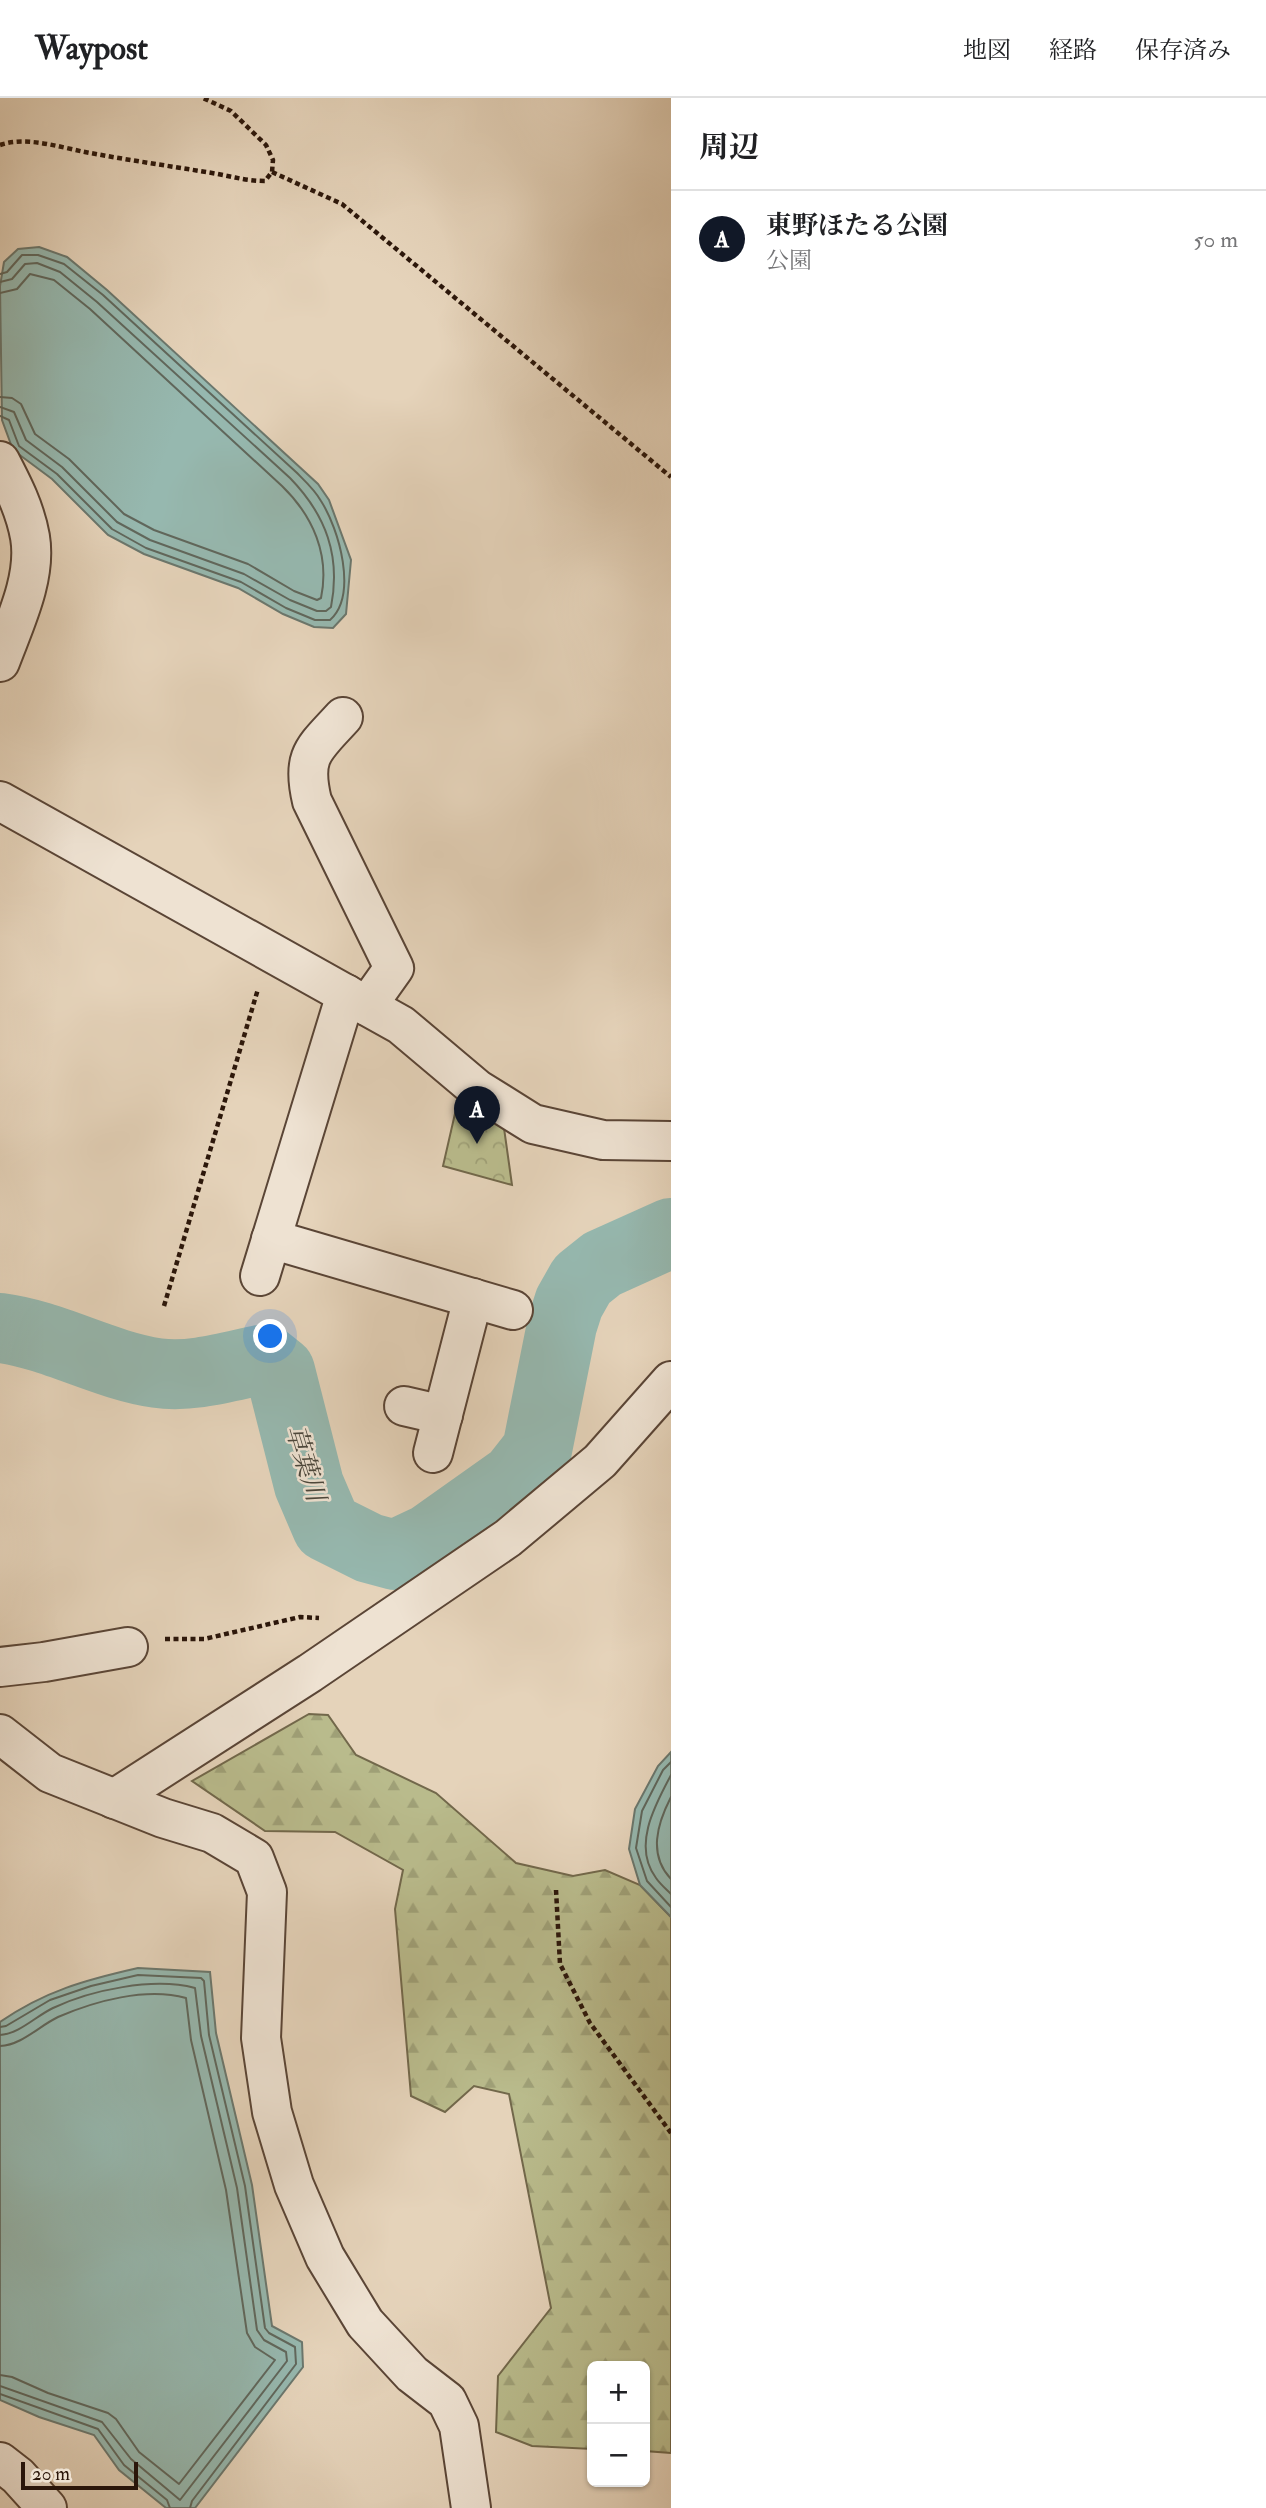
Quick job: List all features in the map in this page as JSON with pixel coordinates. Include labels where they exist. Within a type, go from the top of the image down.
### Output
[{"type":"street","points":[[0,461],[19,499],[30,539],[29,577],[0,662]]},
{"type":"street","points":[[260,1276],[356,1000],[394,968],[312,801],[306,778],[313,750],[343,717]]},
{"type":"street","points":[[0,801],[401,1025],[477,1089],[533,1124],[603,1140],[671,1141]]},
{"type":"street","points":[[271,1239],[513,1310]]},
{"type":"street","points":[[433,1453],[473,1298]]},
{"type":"street","points":[[114,1799],[310,1673],[508,1538],[600,1461],[671,1381]]},
{"type":"street","points":[[404,1406],[443,1415]]},
{"type":"street","points":[[0,1667],[128,1647]]},
{"type":"street","points":[[0,1734],[50,1773],[163,1818],[212,1833],[254,1858],[267,1892],[261,2038],[272,2112],[293,2185],[325,2258],[365,2323],[412,2374],[447,2401],[459,2426],[471,2508]]},
{"type":"street","points":[[0,2462],[18,2476],[47,2508]]},
{"type":"path","points":[[0,145],[25,142],[42,144],[239,180],[265,181],[272,172],[273,160],[266,145],[231,111],[203,98]]},
{"type":"path","points":[[272,172],[341,204],[671,477]]},
{"type":"path","points":[[164,1306],[270,951]]},
{"type":"path","points":[[128,1647],[166,1639],[204,1639],[300,1617],[327,1619]]},
{"type":"path","points":[[556,1890],[560,1964],[590,2023],[671,2133]]},
{"type":"green space","points":[[459,1096],[503,1121],[512,1185],[443,1166]]},
{"type":"green space","points":[[309,1714],[328,1715],[356,1755],[436,1793],[516,1863],[573,1876],[605,1870],[640,1885],[671,1917],[671,2453],[650,2451],[650,2361],[587,2361],[587,2449],[532,2446],[496,2432],[498,2376],[551,2308],[509,2094],[474,2086],[445,2112],[411,2096],[395,1909],[403,1870],[335,1832],[265,1831],[192,1781]]},
{"type":"water","points":[[39,247],[67,257],[107,290],[318,484],[329,500],[351,560],[346,614],[333,628],[314,627],[283,614],[238,588],[144,554],[108,535],[52,479],[13,450],[2,420],[0,286],[4,262],[18,249]]},
{"type":"water","points":[[671,1752],[671,1917],[640,1885],[629,1849],[635,1809],[658,1766]]},
{"type":"water","points":[[138,1968],[210,1972],[216,2033],[252,2185],[272,2326],[302,2342],[303,2367],[195,2508],[166,2508],[119,2470],[94,2435],[39,2417],[0,2400],[0,2022],[49,1994]]},
{"type":"waterway","name":"草葉川","points":[[0,1328],[40,1337],[117,1364],[157,1373],[198,1373],[265,1359],[280,1371],[309,1485],[327,1527],[369,1548],[395,1555],[429,1539],[515,1478],[537,1450],[562,1325],[569,1303],[582,1280],[602,1264],[671,1233]]},
{"type":"place","name":"東野ほたる公園","points":[[477,1144]]}]
